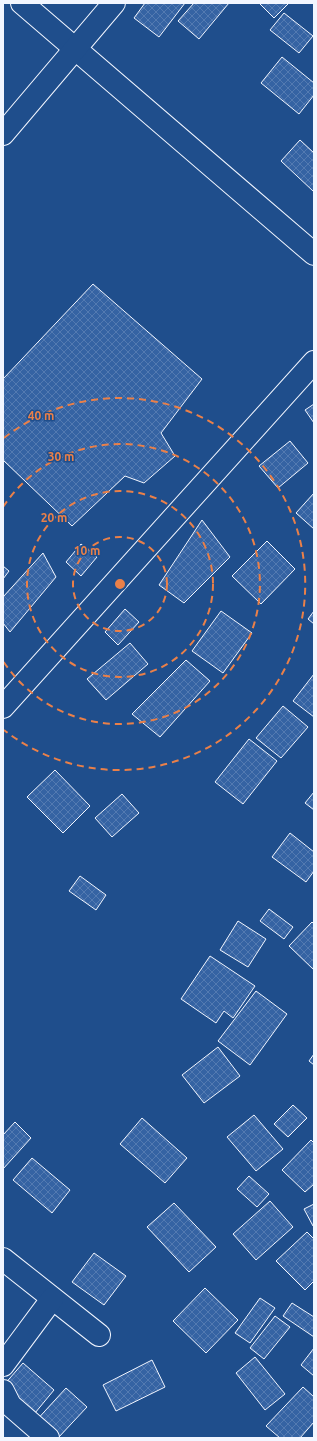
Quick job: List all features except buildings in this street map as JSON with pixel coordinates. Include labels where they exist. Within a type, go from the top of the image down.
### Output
[{"type":"street","points":[[22,3],[314,254]]},
{"type":"street","points":[[3,134],[114,3]]},
{"type":"street","points":[[3,707],[314,362]]},
{"type":"street","points":[[3,1259],[99,1335]]},
{"type":"street","points":[[3,1364],[52,1299]]},
{"type":"street","points":[[3,1391],[10,1405],[48,1438]]}]
